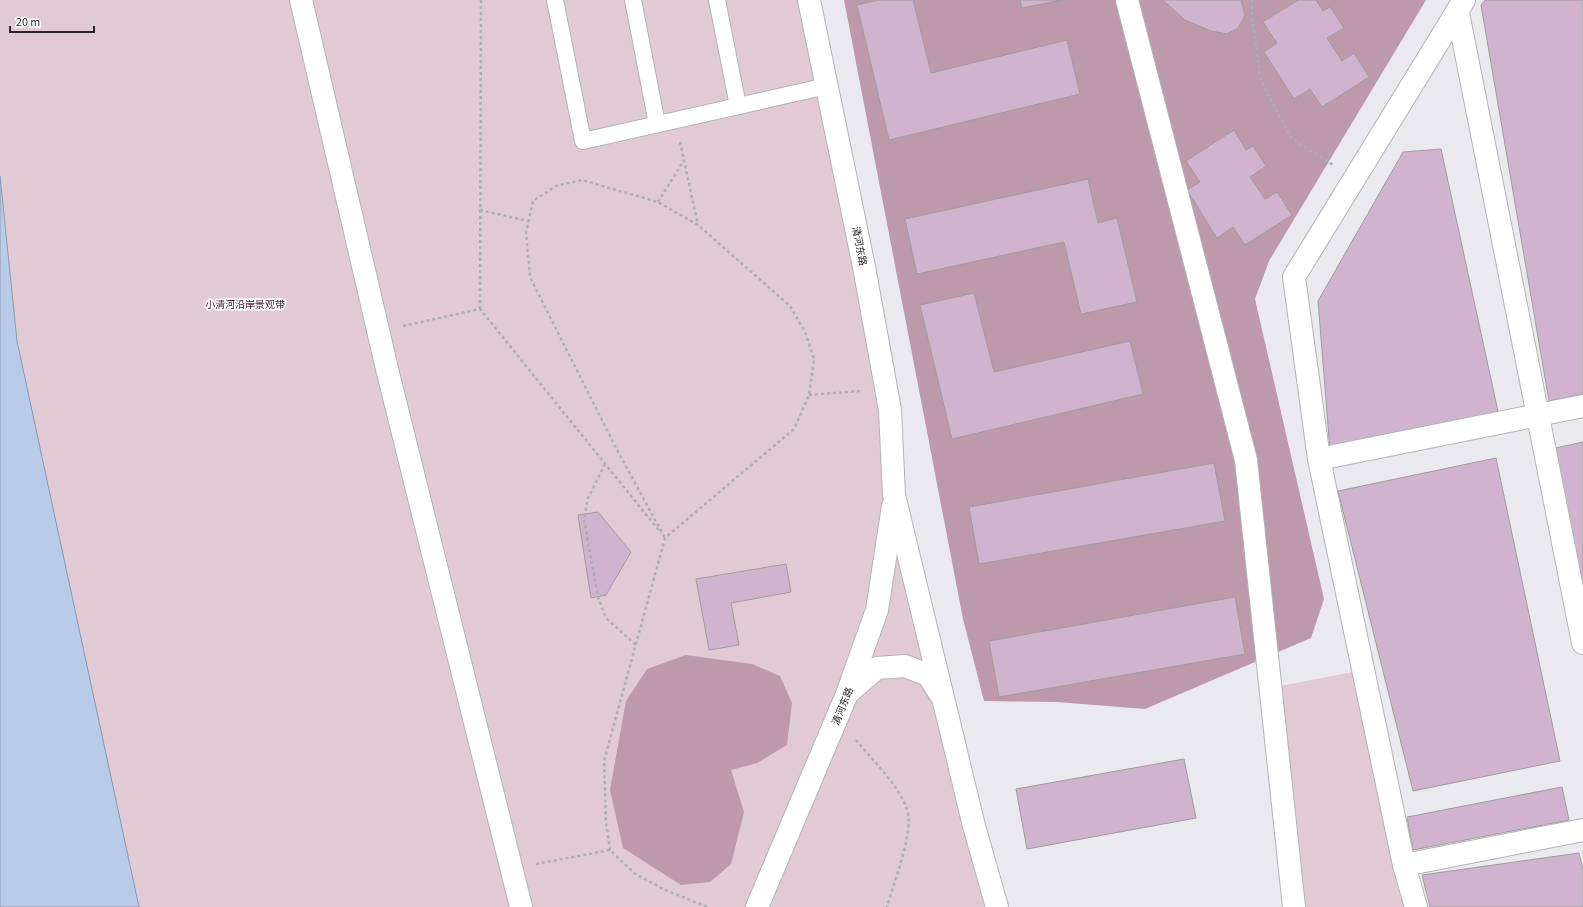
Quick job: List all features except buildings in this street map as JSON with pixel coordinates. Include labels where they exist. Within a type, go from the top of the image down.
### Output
[{"type":"street","points":[[301,0],[379,332],[522,907]]},
{"type":"street","name":"清河东路","points":[[810,0],[864,267],[890,410],[894,495],[974,826],[997,907]]},
{"type":"street","points":[[1127,0],[1246,460],[1294,907]]},
{"type":"street","points":[[1416,907],[1404,865],[1319,459],[1294,277],[1461,6]]},
{"type":"street","points":[[1461,6],[1538,415],[1583,643]]},
{"type":"street","points":[[1319,459],[1583,406]]},
{"type":"street","name":"清河东路","points":[[757,907],[838,717],[877,610],[894,495]]},
{"type":"street","points":[[847,694],[877,668],[905,666],[928,675],[944,700]]},
{"type":"street","points":[[1404,865],[1583,830]]},
{"type":"lane","points":[[555,0],[583,140],[827,86]]},
{"type":"lane","points":[[633,0],[657,124]]},
{"type":"lane","points":[[717,0],[738,106]]},
{"type":"path","points":[[481,0],[480,309],[665,538]]},
{"type":"path","points":[[1252,0],[1252,16],[1261,81],[1291,138],[1355,180]]},
{"type":"path","points":[[675,120],[698,225]]},
{"type":"path","points":[[658,202],[684,159]]},
{"type":"path","points":[[665,538],[617,450],[530,277],[526,233],[533,201],[556,186],[582,180],[658,202],[698,225],[790,306],[805,332],[814,359],[809,395],[794,429],[665,538],[604,761],[606,822],[610,850],[634,873],[665,890],[708,907]]},
{"type":"path","points":[[480,210],[528,221]]},
{"type":"path","points":[[379,332],[480,309]]},
{"type":"path","points":[[809,395],[886,388]]},
{"type":"path","points":[[605,464],[588,498],[584,519],[598,597],[606,618],[636,645]]},
{"type":"path","points":[[838,717],[897,792],[908,810],[909,831],[887,907]]},
{"type":"path","points":[[512,869],[610,850]]},
{"type":"green space","name":"小清河沿岸景观带","points":[[0,0],[809,0],[894,495],[997,907],[137,907],[17,341],[0,176]]},
{"type":"green space","points":[[1363,670],[1416,907],[1294,907],[1270,688]]},
{"type":"shaded area","points":[[844,0],[1426,0],[1269,261],[1255,299],[1324,599],[1311,638],[1145,709],[1057,702],[984,701],[963,619]]},
{"type":"shaded area","points":[[686,655],[752,664],[780,676],[792,703],[787,745],[757,763],[731,770],[744,812],[731,864],[710,882],[681,885],[623,848],[610,790],[626,701],[647,669]]},
{"type":"water","points":[[0,176],[17,341],[139,907],[0,907]]}]
